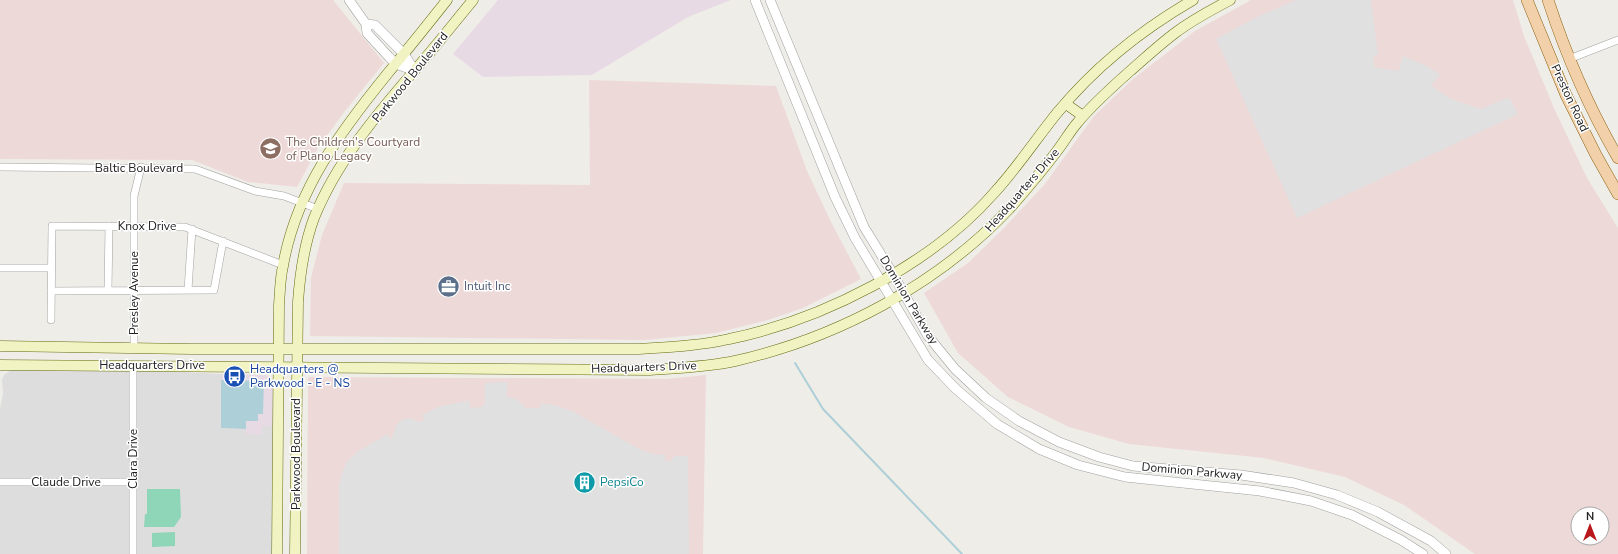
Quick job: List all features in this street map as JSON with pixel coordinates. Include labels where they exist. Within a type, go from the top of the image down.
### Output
[{"type":"main road","name":"Parkwood Boulevard","points":[[277,554],[279,305],[283,265],[290,235],[302,203],[321,164],[333,144],[448,0]]},
{"type":"main road","name":"Parkwood Boulevard","points":[[295,554],[296,348],[300,275],[305,248],[318,209],[330,186],[357,143],[386,105],[474,0]]},
{"type":"main road","name":"Headquarters Drive","points":[[0,346],[134,348],[638,349],[682,346],[729,340],[762,331],[804,317],[837,303],[881,281],[923,255],[942,241],[982,206],[1066,104],[1107,63],[1147,29],[1193,0]]},
{"type":"main road","name":"Headquarters Drive","points":[[0,365],[296,366],[622,370],[689,367],[733,361],[794,344],[850,321],[892,299],[936,272],[973,243],[1027,188],[1083,116],[1132,69],[1174,33],[1230,0]]},
{"type":"main road","name":"Preston Road","points":[[1528,0],[1559,78],[1596,154],[1618,194]]},
{"type":"main road","name":"Preston Road","points":[[1548,0],[1569,59],[1618,158]]},
{"type":"main road","points":[[1550,54],[1560,58],[1569,59]]},
{"type":"main road","points":[[1559,78],[1582,86]]},
{"type":"main road","points":[[1066,104],[1083,116]]},
{"type":"main road","points":[[133,365],[134,348]]},
{"type":"main road","points":[[278,504],[296,504]]},
{"type":"street","points":[[349,0],[366,24],[367,33],[396,64],[415,71]]},
{"type":"street","name":"Dominion Parkway","points":[[755,0],[835,197],[851,229],[928,360],[956,390],[997,424],[1040,449],[1078,465],[1125,477],[1260,491],[1310,500],[1352,516],[1401,540],[1423,554]]},
{"type":"street","name":"Dominion Parkway","points":[[770,0],[864,227],[904,292],[928,336],[955,369],[986,398],[1019,421],[1059,442],[1098,457],[1133,466],[1241,475],[1294,483],[1337,495],[1378,512],[1431,541],[1446,554]]},
{"type":"street","points":[[366,24],[375,26],[404,54],[415,71]]},
{"type":"street","points":[[1569,59],[1618,40]]},
{"type":"street","points":[[814,145],[827,140]]},
{"type":"street","name":"Baltic Boulevard","points":[[0,167],[141,167],[195,169],[255,191],[284,196],[318,209]]},
{"type":"street","name":"Presley Avenue","points":[[134,348],[134,196],[141,167]]},
{"type":"street","name":"Knox Drive","points":[[51,268],[52,226],[185,227],[283,265]]},
{"type":"street","points":[[108,290],[109,226]]},
{"type":"street","points":[[188,290],[192,229]]},
{"type":"street","points":[[51,290],[214,290],[223,241]]},
{"type":"street","points":[[0,268],[51,268],[51,320]]},
{"type":"street","name":"Clara Drive","points":[[133,365],[133,554]]},
{"type":"street","points":[[1173,469],[1173,483]]},
{"type":"street","name":"Claude Drive","points":[[0,482],[133,482]]},
{"type":"street","points":[[1310,500],[1314,488]]},
{"type":"shaded area","points":[[0,0],[333,0],[384,63],[345,111],[318,148],[297,187],[248,182],[192,160],[0,159]]},
{"type":"shaded area","points":[[498,0],[731,0],[688,17],[592,75],[483,77],[453,54]]},
{"type":"shaded area","points":[[1251,0],[1513,0],[1524,36],[1554,108],[1587,178],[1618,228],[1618,554],[1475,554],[1404,505],[1345,477],[1264,458],[1129,444],[1069,427],[1008,397],[958,353],[924,293],[968,263],[1003,229],[1045,184],[1094,116],[1133,79],[1195,31]]},
{"type":"shaded area","points":[[1296,0],[1371,0],[1378,54],[1373,56],[1374,67],[1399,71],[1403,56],[1440,74],[1431,86],[1451,99],[1481,109],[1509,97],[1518,114],[1297,218],[1216,39],[1261,15]]},
{"type":"shaded area","points":[[589,80],[776,86],[807,171],[831,222],[861,279],[803,308],[768,320],[716,333],[645,340],[310,336],[311,278],[322,235],[344,183],[590,185]]},
{"type":"shaded area","points":[[11,370],[169,371],[221,374],[221,428],[246,429],[262,434],[262,426],[273,426],[272,554],[0,554],[0,409],[3,393],[2,379],[4,375]]},
{"type":"shaded area","points":[[221,374],[266,375],[272,378],[274,381],[273,426],[262,426],[262,434],[246,434],[245,429],[221,428]]},
{"type":"shaded area","points":[[706,375],[703,554],[307,554],[308,377],[666,379]]},
{"type":"shaded area","points":[[507,382],[507,397],[517,399],[526,408],[540,408],[541,403],[554,405],[572,411],[641,450],[657,455],[665,454],[665,460],[671,461],[675,456],[688,456],[689,554],[339,554],[339,486],[346,463],[357,452],[388,434],[390,439],[392,438],[396,426],[404,419],[409,418],[419,422],[424,419],[422,415],[438,407],[465,401],[470,401],[470,408],[481,407],[484,405],[485,400],[485,383]]},
{"type":"green space","points":[[147,489],[180,489],[181,517],[174,527],[144,527],[145,514],[147,514]]},
{"type":"green space","points":[[175,532],[175,546],[152,547],[152,533]]},
{"type":"water","points":[[221,380],[264,381],[263,414],[258,414],[258,421],[246,421],[246,429],[221,428]]},
{"type":"waterway","points":[[795,363],[823,409],[962,554]]},
{"type":"place","name":"The Children's Courtyard of Plano Legacy","points":[[271,149]]},
{"type":"place","name":"Intuit Inc","points":[[448,286]]},
{"type":"place","name":"Headquarters @ Parkwood - E - NS","points":[[234,376]]},
{"type":"place","name":"PepsiCo","points":[[585,482]]}]
